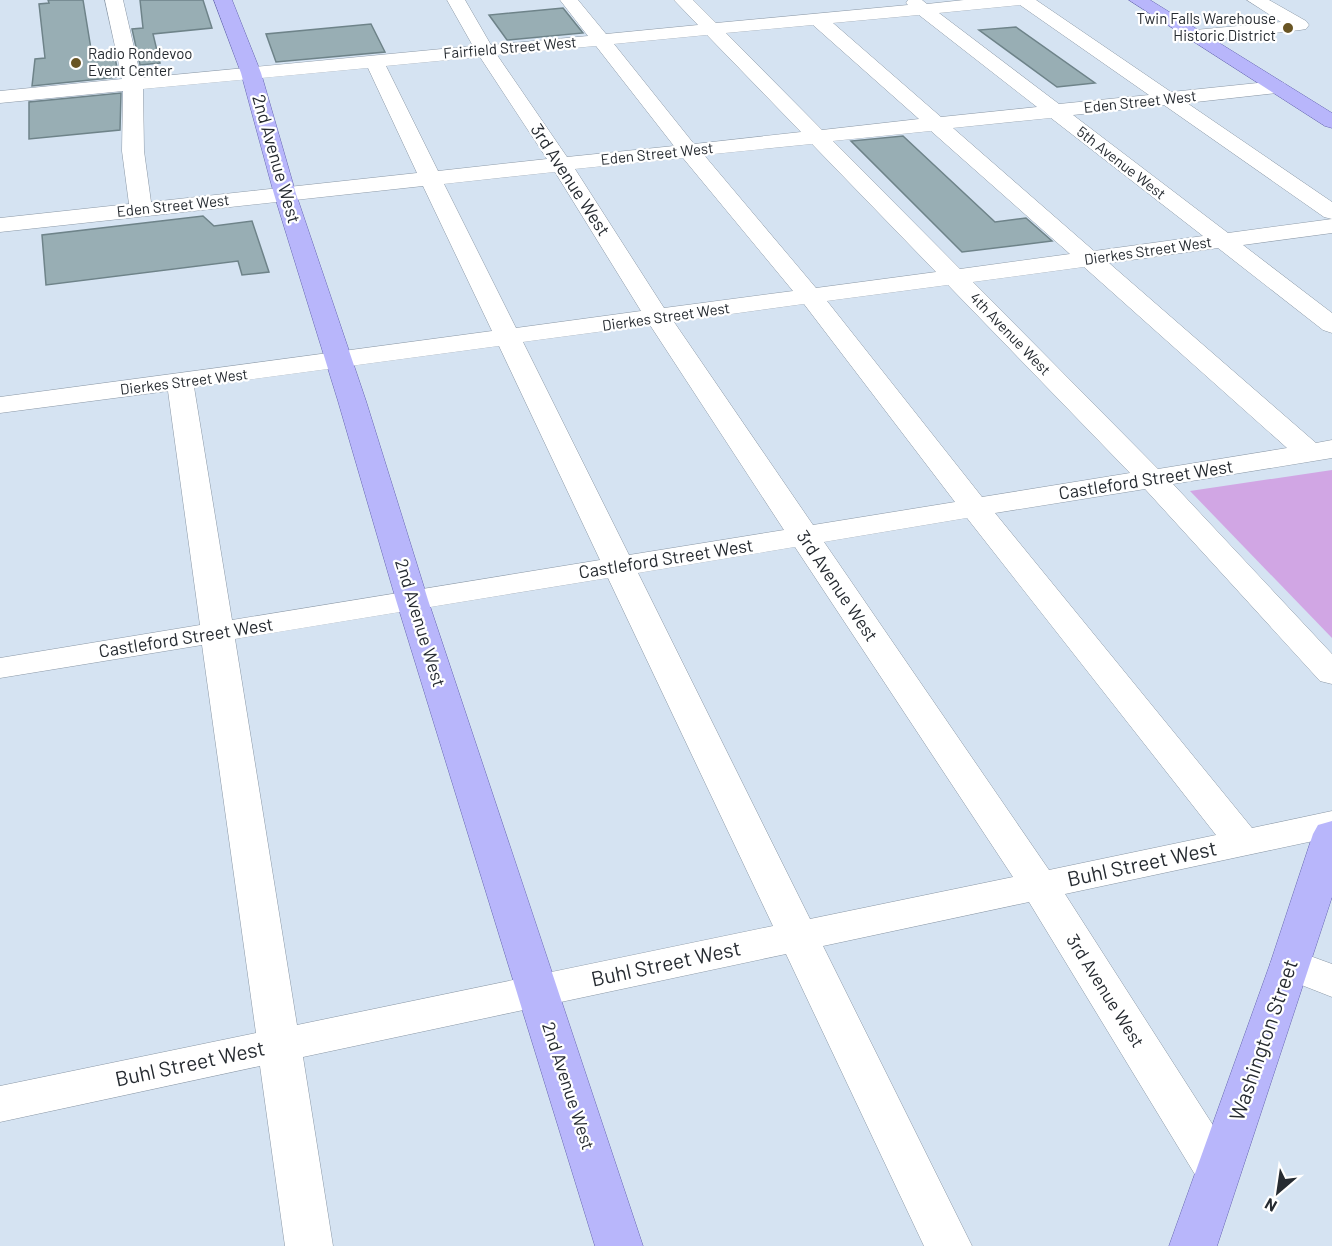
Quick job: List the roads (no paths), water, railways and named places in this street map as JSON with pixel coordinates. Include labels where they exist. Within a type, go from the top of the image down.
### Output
[{"type":"main road","name":"2nd Avenue West","points":[[223,0],[251,73],[285,194],[352,401],[412,600],[619,1246]]},
{"type":"main road","points":[[1138,0],[1332,122]]},
{"type":"main road","name":"Washington Street","points":[[1193,1246],[1291,964],[1332,834]]},
{"type":"street","points":[[114,0],[133,84],[133,151],[141,210]]},
{"type":"street","name":"3rd Avenue West","points":[[456,0],[485,51],[561,164],[658,318],[1039,886],[1218,1172]]},
{"type":"street","points":[[569,0],[689,151],[811,297],[975,508],[1243,843]]},
{"type":"street","name":"4th Avenue West","points":[[683,0],[1152,479],[1332,674]]},
{"type":"street","points":[[1022,0],[1332,212]]},
{"type":"street","name":"Fairfield Street West","points":[[0,97],[817,19],[917,5],[1022,0]]},
{"type":"street","points":[[1195,36],[1300,25],[1256,0]]},
{"type":"street","name":"5th Avenue West","points":[[917,5],[1332,326]]},
{"type":"street","points":[[817,19],[1090,259],[1321,451]]},
{"type":"street","points":[[374,61],[948,1246]]},
{"type":"street","name":"Eden Street West","points":[[0,225],[1277,87]]},
{"type":"street","name":"Dierkes Street West","points":[[0,405],[180,383],[1332,226]]},
{"type":"street","points":[[180,383],[309,1246]]},
{"type":"street","name":"Castleford Street West","points":[[0,668],[1321,451]]},
{"type":"street","name":"Buhl Street West","points":[[0,1104],[1332,824]]},
{"type":"street","points":[[1291,964],[1332,981]]},
{"type":"place","name":"Twin Falls Warehouse Historic District","points":[[1288,28]]},
{"type":"place","name":"Radio Rondevoo Event Center","points":[[76,63]]}]
